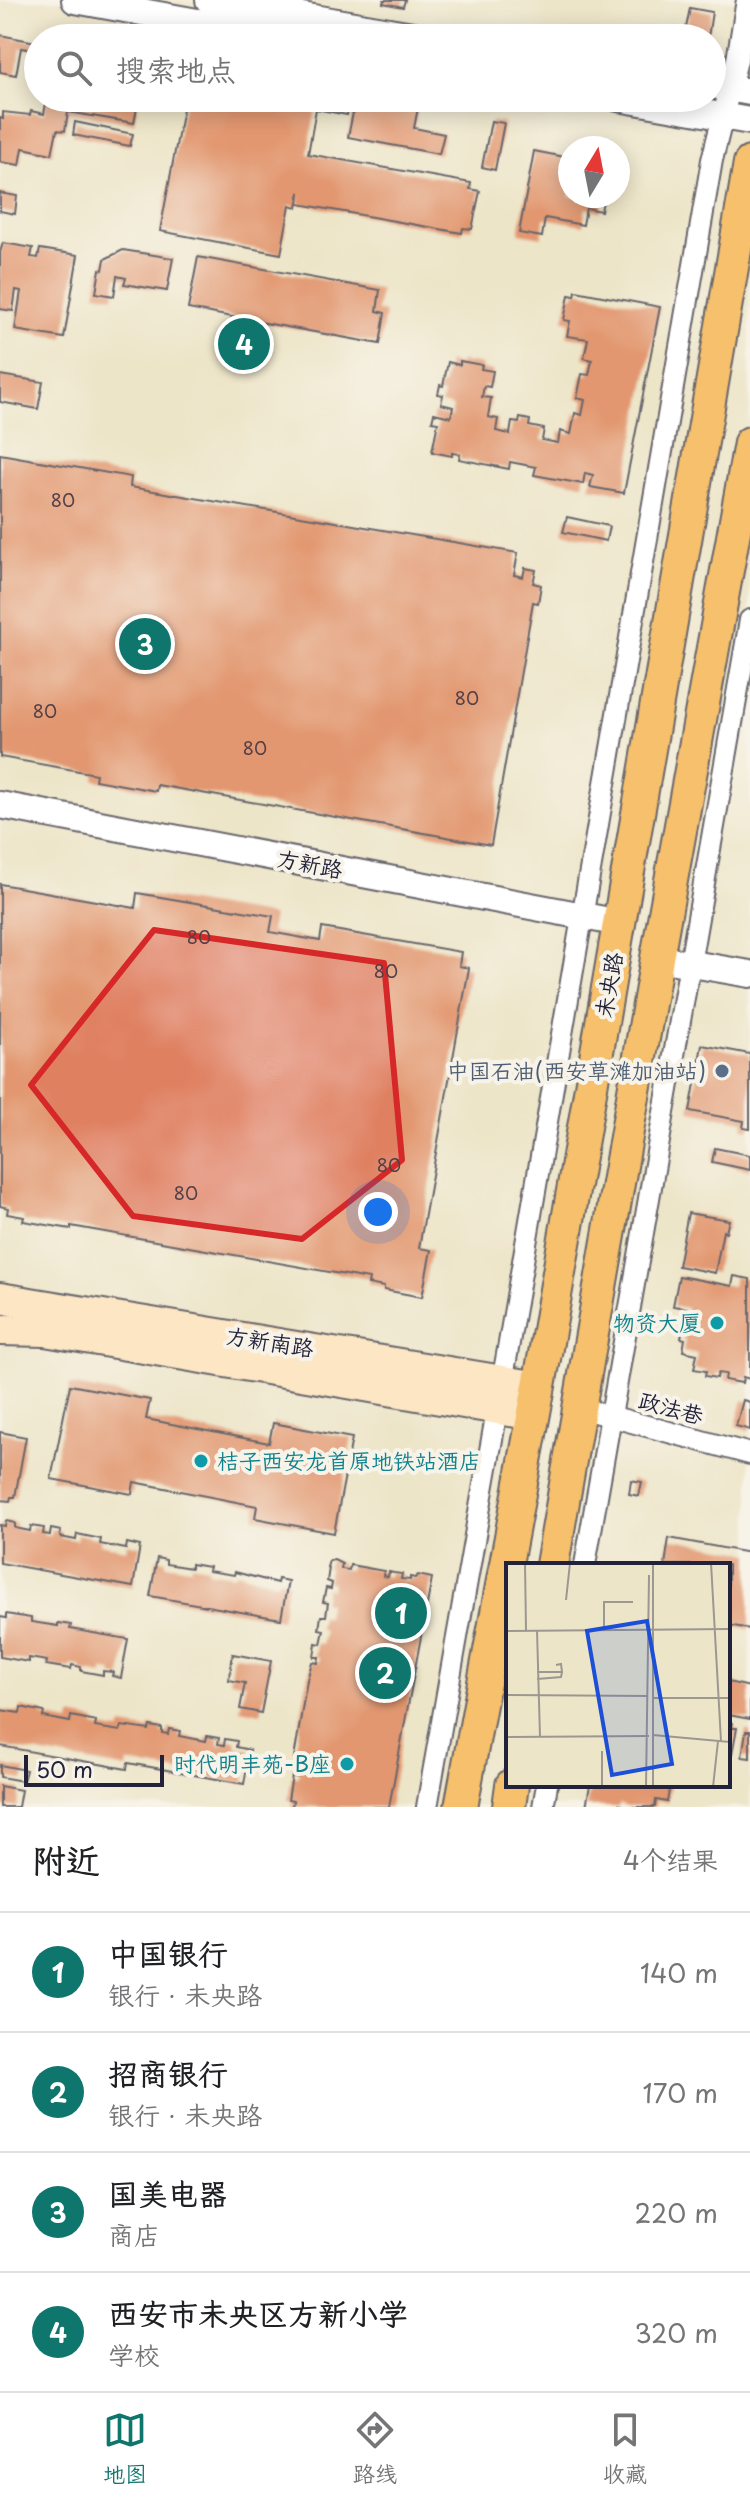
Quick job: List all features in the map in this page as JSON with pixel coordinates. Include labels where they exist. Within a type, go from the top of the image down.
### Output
[{"type":"main road","name":"未央路","points":[[507,1563],[750,163]]},
{"type":"main road","name":"未央路","points":[[552,1563],[750,443]]},
{"type":"main road","name":"方新南路","points":[[0,1298],[500,1395]]},
{"type":"main road","name":"方新南路","points":[[0,1330],[45,1331],[537,1401]]},
{"type":"main road","name":"未央路","points":[[461,1807],[506,1567]]},
{"type":"main road","points":[[509,1807],[512,1787]]},
{"type":"street","points":[[75,0],[208,24]]},
{"type":"street","points":[[213,0],[350,24]]},
{"type":"street","points":[[731,89],[747,0]]},
{"type":"street","points":[[695,112],[750,121]]},
{"type":"street","points":[[427,1807],[712,160],[724,112]]},
{"type":"street","points":[[585,1563],[750,620]]},
{"type":"street","name":"方新路","points":[[0,805],[620,923]]},
{"type":"street","points":[[657,958],[750,974]]},
{"type":"street","name":"政法巷","points":[[580,1408],[750,1454]]},
{"type":"street","points":[[543,1807],[547,1787]]},
{"type":"highlighted area","points":[[154,930],[384,963],[402,1160],[302,1239],[133,1216],[31,1085]]},
{"type":"building","points":[[384,0],[405,0],[403,7],[383,3]]},
{"type":"building","points":[[690,8],[712,12],[710,24],[687,24]]},
{"type":"building","points":[[0,35],[24,40],[16,75],[0,72]]},
{"type":"building","points":[[3,112],[68,112],[65,131],[57,130],[52,154],[23,148],[20,165],[0,162],[0,118],[3,119]]},
{"type":"building","points":[[68,112],[136,112],[134,123]]},
{"type":"building","points":[[182,112],[315,112],[308,154],[471,183],[470,189],[480,191],[472,229],[463,228],[462,233],[299,204],[300,192],[297,207],[290,205],[281,254],[160,231]]},
{"type":"building","points":[[353,112],[417,112],[414,128],[444,134],[439,154],[348,137]]},
{"type":"building","points":[[491,121],[504,123],[495,170],[482,167]]},
{"type":"building","points":[[75,122],[133,134],[130,146],[73,135]]},
{"type":"building","points":[[534,151],[558,156],[558,208],[586,208],[583,225],[545,218],[542,237],[519,233]]},
{"type":"building","points":[[0,193],[17,196],[15,214],[0,211]]},
{"type":"building","points":[[3,243],[33,248],[31,257],[38,258],[40,249],[78,255],[64,338],[15,330],[21,291],[16,290],[13,311],[0,309],[0,252]]},
{"type":"building","points":[[123,250],[173,258],[167,291],[124,284],[126,278],[117,276],[114,296],[96,293],[105,259]]},
{"type":"building","points":[[198,257],[380,290],[377,311],[385,313],[380,344],[188,309]]},
{"type":"building","points":[[576,291],[660,307],[624,493],[590,487],[593,475],[585,473],[583,484],[534,475],[536,467],[510,462],[509,469],[459,459],[460,454],[452,453],[452,456],[432,452],[438,422],[432,421],[434,413],[451,417],[453,407],[441,404],[443,395],[438,394],[448,362],[482,365],[481,369],[493,371],[490,387],[484,386],[482,397],[491,398],[488,417],[498,419],[496,431],[510,434],[512,422],[519,423],[520,418],[530,420],[529,426],[544,429],[542,440],[558,443],[560,431],[571,434],[575,413],[582,415],[585,400],[577,398],[582,374],[589,375],[592,360],[584,358],[588,339],[567,336],[570,321],[564,320],[569,295],[575,296]]},
{"type":"building","points":[[0,375],[43,382],[38,409],[0,402]]},
{"type":"building","points":[[0,454],[131,477],[130,487],[518,553],[514,575],[523,577],[525,568],[536,570],[533,583],[541,585],[538,603],[533,602],[491,845],[157,785],[156,791],[95,780],[96,774],[0,757]]},
{"type":"building","points":[[567,517],[609,526],[606,541],[563,532]]},
{"type":"building","points":[[0,884],[135,908],[137,893],[273,916],[270,932],[320,941],[322,928],[461,952],[459,966],[469,968],[419,1248],[431,1250],[422,1297],[384,1290],[384,1287],[368,1284],[369,1279],[71,1226],[71,1229],[23,1221],[24,1217],[7,1214],[8,1208],[0,1206]]},
{"type":"building","points":[[702,1045],[750,1054],[750,1129],[743,1128],[744,1121],[690,1111]]},
{"type":"building","points":[[715,1148],[750,1155],[750,1170],[712,1162]]},
{"type":"building","points":[[688,1213],[729,1220],[726,1232],[723,1231],[715,1273],[678,1266]]},
{"type":"building","name":"物资大厦","points":[[679,1276],[732,1286],[734,1276],[750,1279],[750,1379],[743,1377],[742,1383],[725,1380],[726,1374],[718,1373],[717,1378],[705,1376],[706,1371],[694,1369],[697,1354],[683,1351],[685,1339],[681,1338],[687,1308],[673,1306]]},
{"type":"building","name":"桔子西安龙首原地铁站酒店","points":[[70,1385],[150,1400],[146,1419],[269,1443],[273,1423],[352,1438],[334,1533],[255,1518],[257,1506],[134,1482],[132,1494],[51,1479]]},
{"type":"building","points":[[743,1400],[750,1402],[750,1430],[736,1426]]},
{"type":"building","points":[[0,1432],[26,1437],[15,1497],[11,1497],[10,1501],[0,1500]]},
{"type":"building","points":[[631,1480],[642,1482],[639,1496],[629,1494]]},
{"type":"building","points":[[6,1521],[15,1523],[15,1528],[30,1531],[31,1526],[44,1528],[43,1534],[50,1535],[51,1529],[61,1531],[60,1537],[76,1540],[77,1534],[101,1539],[100,1544],[126,1549],[127,1543],[140,1546],[133,1587],[0,1563],[0,1525],[5,1526]]},
{"type":"building","points":[[669,1538],[750,1553],[750,1629],[730,1625],[730,1563],[665,1563]]},
{"type":"building","points":[[157,1558],[166,1560],[166,1564],[209,1567],[208,1571],[234,1575],[235,1572],[277,1583],[278,1579],[288,1581],[281,1619],[150,1596]]},
{"type":"building","points":[[329,1561],[342,1564],[341,1569],[349,1570],[350,1565],[384,1571],[383,1576],[388,1577],[389,1572],[402,1574],[401,1579],[410,1580],[410,1577],[418,1575],[432,1578],[389,1807],[292,1807],[293,1801],[288,1800],[292,1776],[298,1777],[299,1771],[294,1770],[297,1758],[294,1758],[307,1680],[312,1662],[318,1663],[319,1657],[314,1657],[316,1643],[321,1644],[324,1630],[319,1629],[321,1616],[326,1616],[328,1603],[323,1602],[326,1588],[331,1589],[332,1583],[327,1581],[327,1567]]},
{"type":"building","points":[[6,1614],[31,1618],[31,1622],[71,1625],[70,1629],[128,1639],[121,1678],[112,1676],[113,1672],[103,1671],[103,1675],[81,1671],[81,1667],[72,1665],[71,1669],[46,1665],[47,1661],[29,1658],[29,1662],[0,1657],[0,1617],[6,1618]]},
{"type":"building","points":[[233,1654],[271,1661],[261,1713],[240,1709],[245,1683],[229,1680]]},
{"type":"building","points":[[730,1682],[750,1687],[750,1719],[730,1715]]},
{"type":"building","points":[[21,1707],[44,1712],[43,1717],[70,1722],[71,1716],[96,1721],[95,1727],[120,1731],[122,1726],[149,1730],[150,1726],[162,1728],[162,1733],[168,1734],[169,1729],[180,1731],[179,1736],[206,1741],[207,1736],[219,1738],[218,1744],[224,1745],[225,1739],[237,1741],[236,1747],[250,1750],[244,1784],[128,1763],[127,1769],[0,1746],[0,1710],[20,1713]]},
{"type":"building","points":[[730,1722],[733,1723],[732,1728],[737,1728],[732,1754]]},
{"type":"building","points":[[746,1731],[750,1731],[750,1758],[742,1757]]},
{"type":"building","points":[[0,1765],[26,1770],[23,1781],[0,1777]]},
{"type":"building","points":[[0,1786],[21,1790],[18,1807],[0,1807]]},
{"type":"building","points":[[590,1787],[670,1787],[667,1802],[656,1800],[655,1807],[626,1807],[619,1804],[619,1807],[586,1807]]},
{"type":"place","name":"西安市未央区方新小学","points":[[244,344]]},
{"type":"place","name":"国美电器","points":[[145,644]]},
{"type":"place","name":"中国石油(西安草滩加油站)","points":[[722,1071]]},
{"type":"place","name":"物资大厦","points":[[717,1323]]},
{"type":"place","name":"桔子西安龙首原地铁站酒店","points":[[201,1461]]},
{"type":"place","name":"中国银行","points":[[401,1613]]},
{"type":"place","name":"招商银行","points":[[385,1673]]},
{"type":"place","name":"时代明丰苑-B座","points":[[347,1764]]}]
